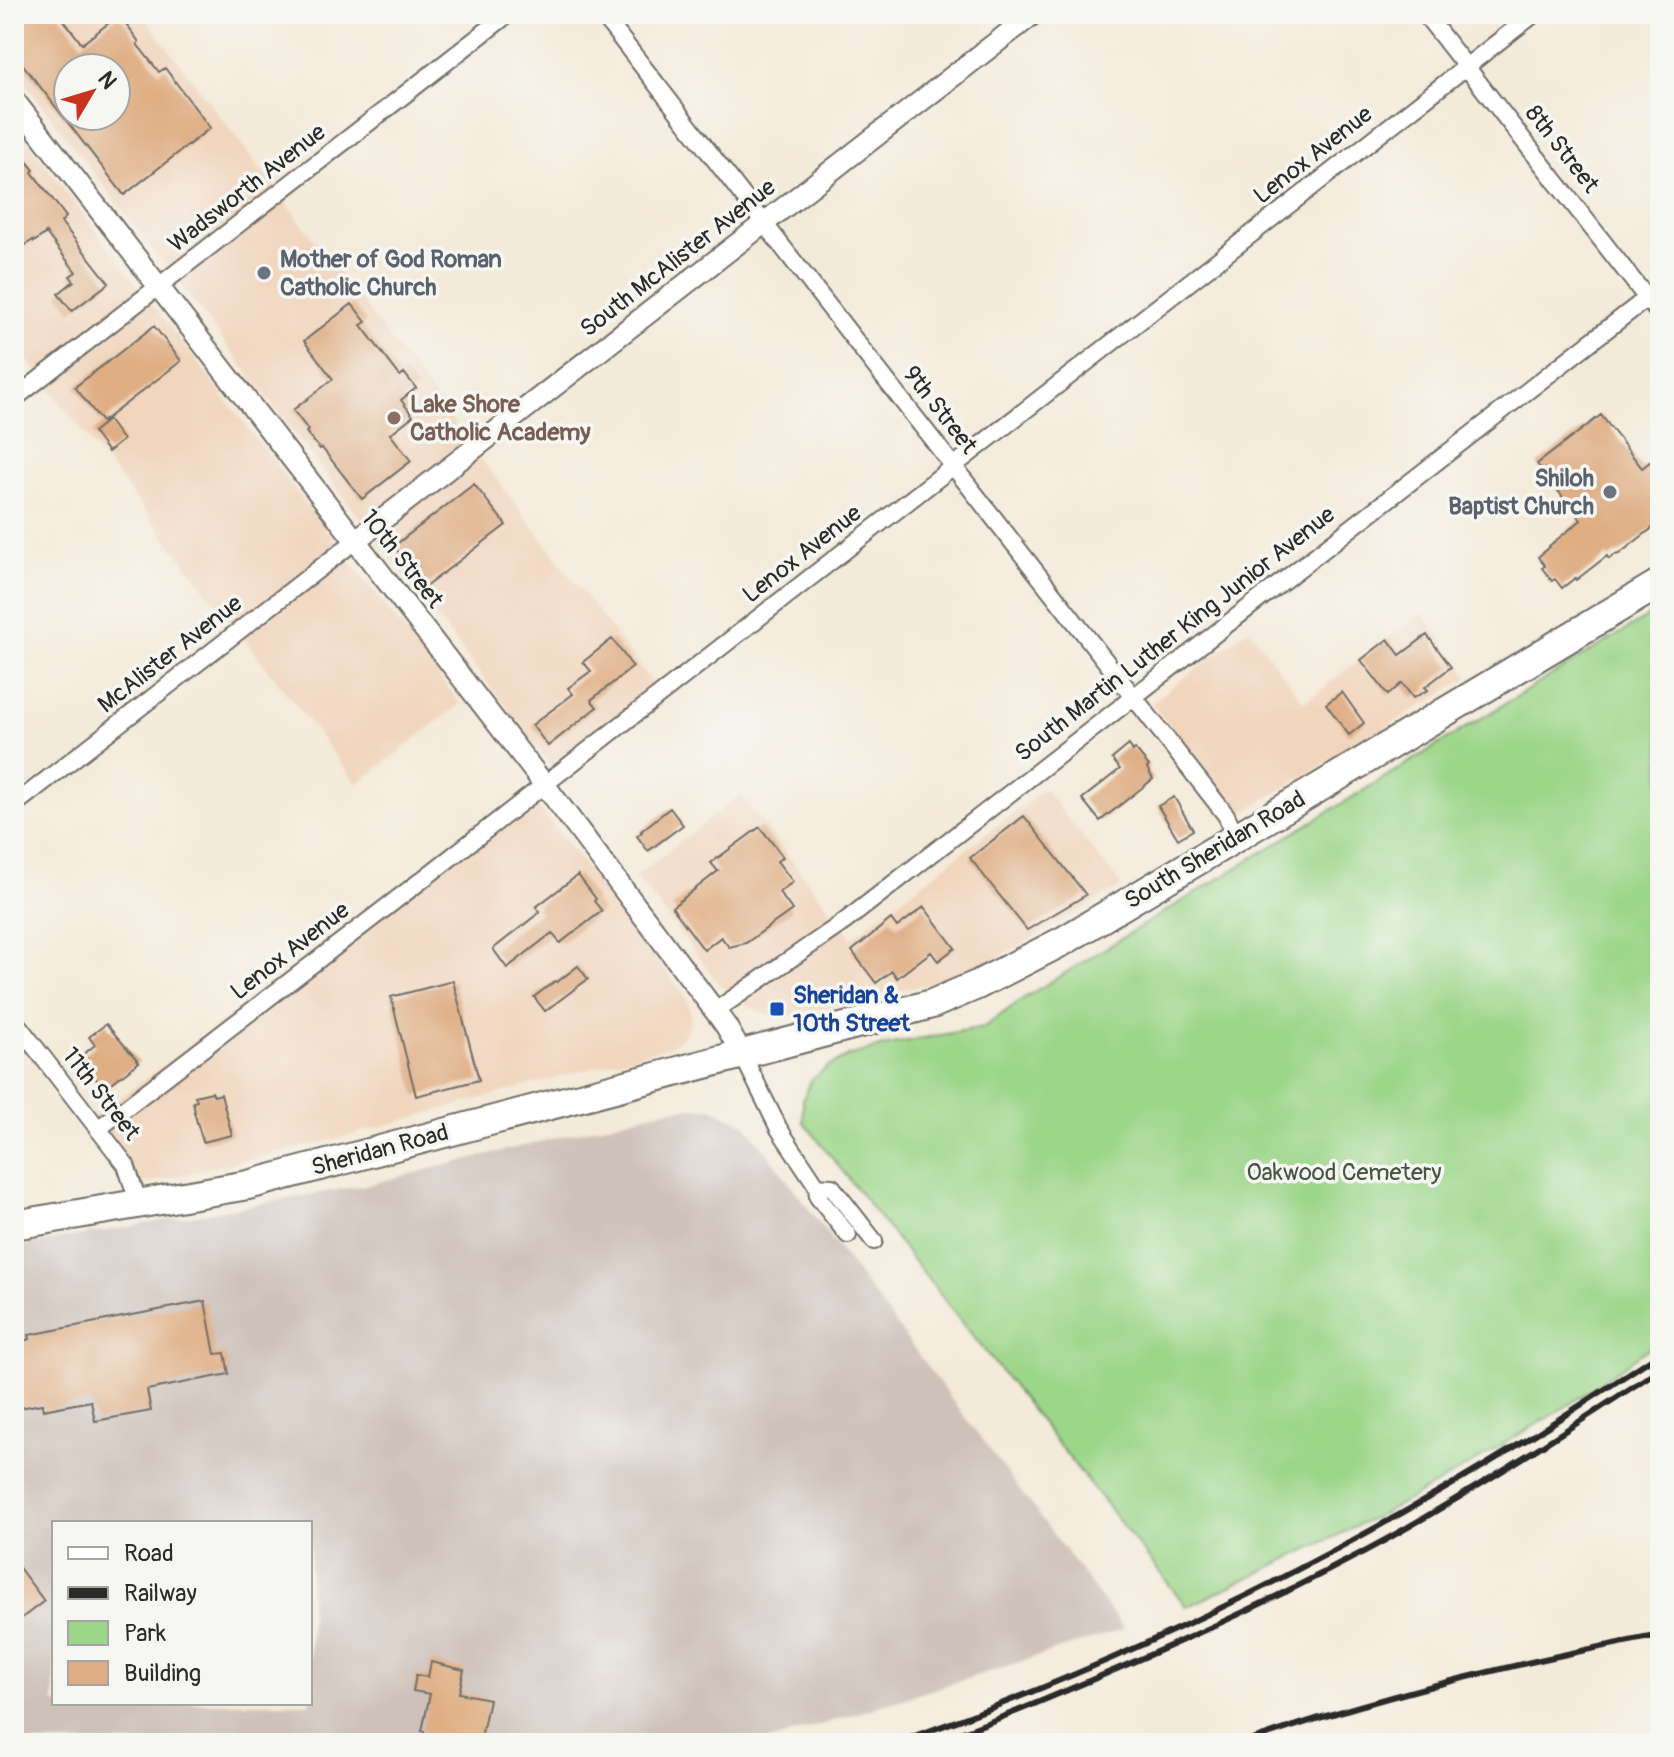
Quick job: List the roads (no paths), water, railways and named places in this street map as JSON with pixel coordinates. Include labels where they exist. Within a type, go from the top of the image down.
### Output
[{"type":"highway","name":"South Sheridan Road","points":[[743,1056],[943,999],[1065,940],[1660,583]]},
{"type":"highway","name":"Sheridan Road","points":[[14,1225],[248,1185],[743,1056]]},
{"type":"street","name":"Wadsworth Avenue","points":[[14,399],[508,14]]},
{"type":"street","name":"9th Street","points":[[602,14],[1226,815],[1237,838]]},
{"type":"street","name":"South McAlister Avenue","points":[[355,541],[1033,14]]},
{"type":"street","name":"8th Street","points":[[1425,14],[1654,293],[1660,315]]},
{"type":"street","name":"Lenox Avenue","points":[[98,1129],[1534,14]]},
{"type":"street","name":"10th Street","points":[[14,100],[544,784],[726,1026],[743,1056]]},
{"type":"street","name":"South Martin Luther King Junior Avenue","points":[[715,1011],[844,922],[1654,293]]},
{"type":"street","name":"McAlister Avenue","points":[[14,805],[355,541]]},
{"type":"street","name":"11th Street","points":[[14,1020],[126,1165],[139,1204]]},
{"type":"street","points":[[743,1056],[779,1129],[817,1186],[818,1197],[848,1235]]},
{"type":"street","points":[[817,1186],[832,1187],[874,1241]]},
{"type":"railway","points":[[895,1743],[966,1718],[1105,1661],[1308,1564],[1495,1459],[1660,1353]]},
{"type":"railway","points":[[932,1743],[1133,1662],[1316,1577],[1456,1499],[1660,1369]]},
{"type":"railway","points":[[1244,1743],[1450,1681],[1660,1635]]},
{"type":"place","name":"Mother of God Roman Catholic Church","points":[[264,273]]},
{"type":"place","name":"Lake Shore Catholic Academy","points":[[394,418]]},
{"type":"place","name":"Shiloh Baptist Church","points":[[1610,492]]},
{"type":"place","name":"Sheridan & 10th Street","points":[[777,1009]]},
{"type":"park label","name":"Oakwood Cemetery","points":[[1344,1172]]}]
